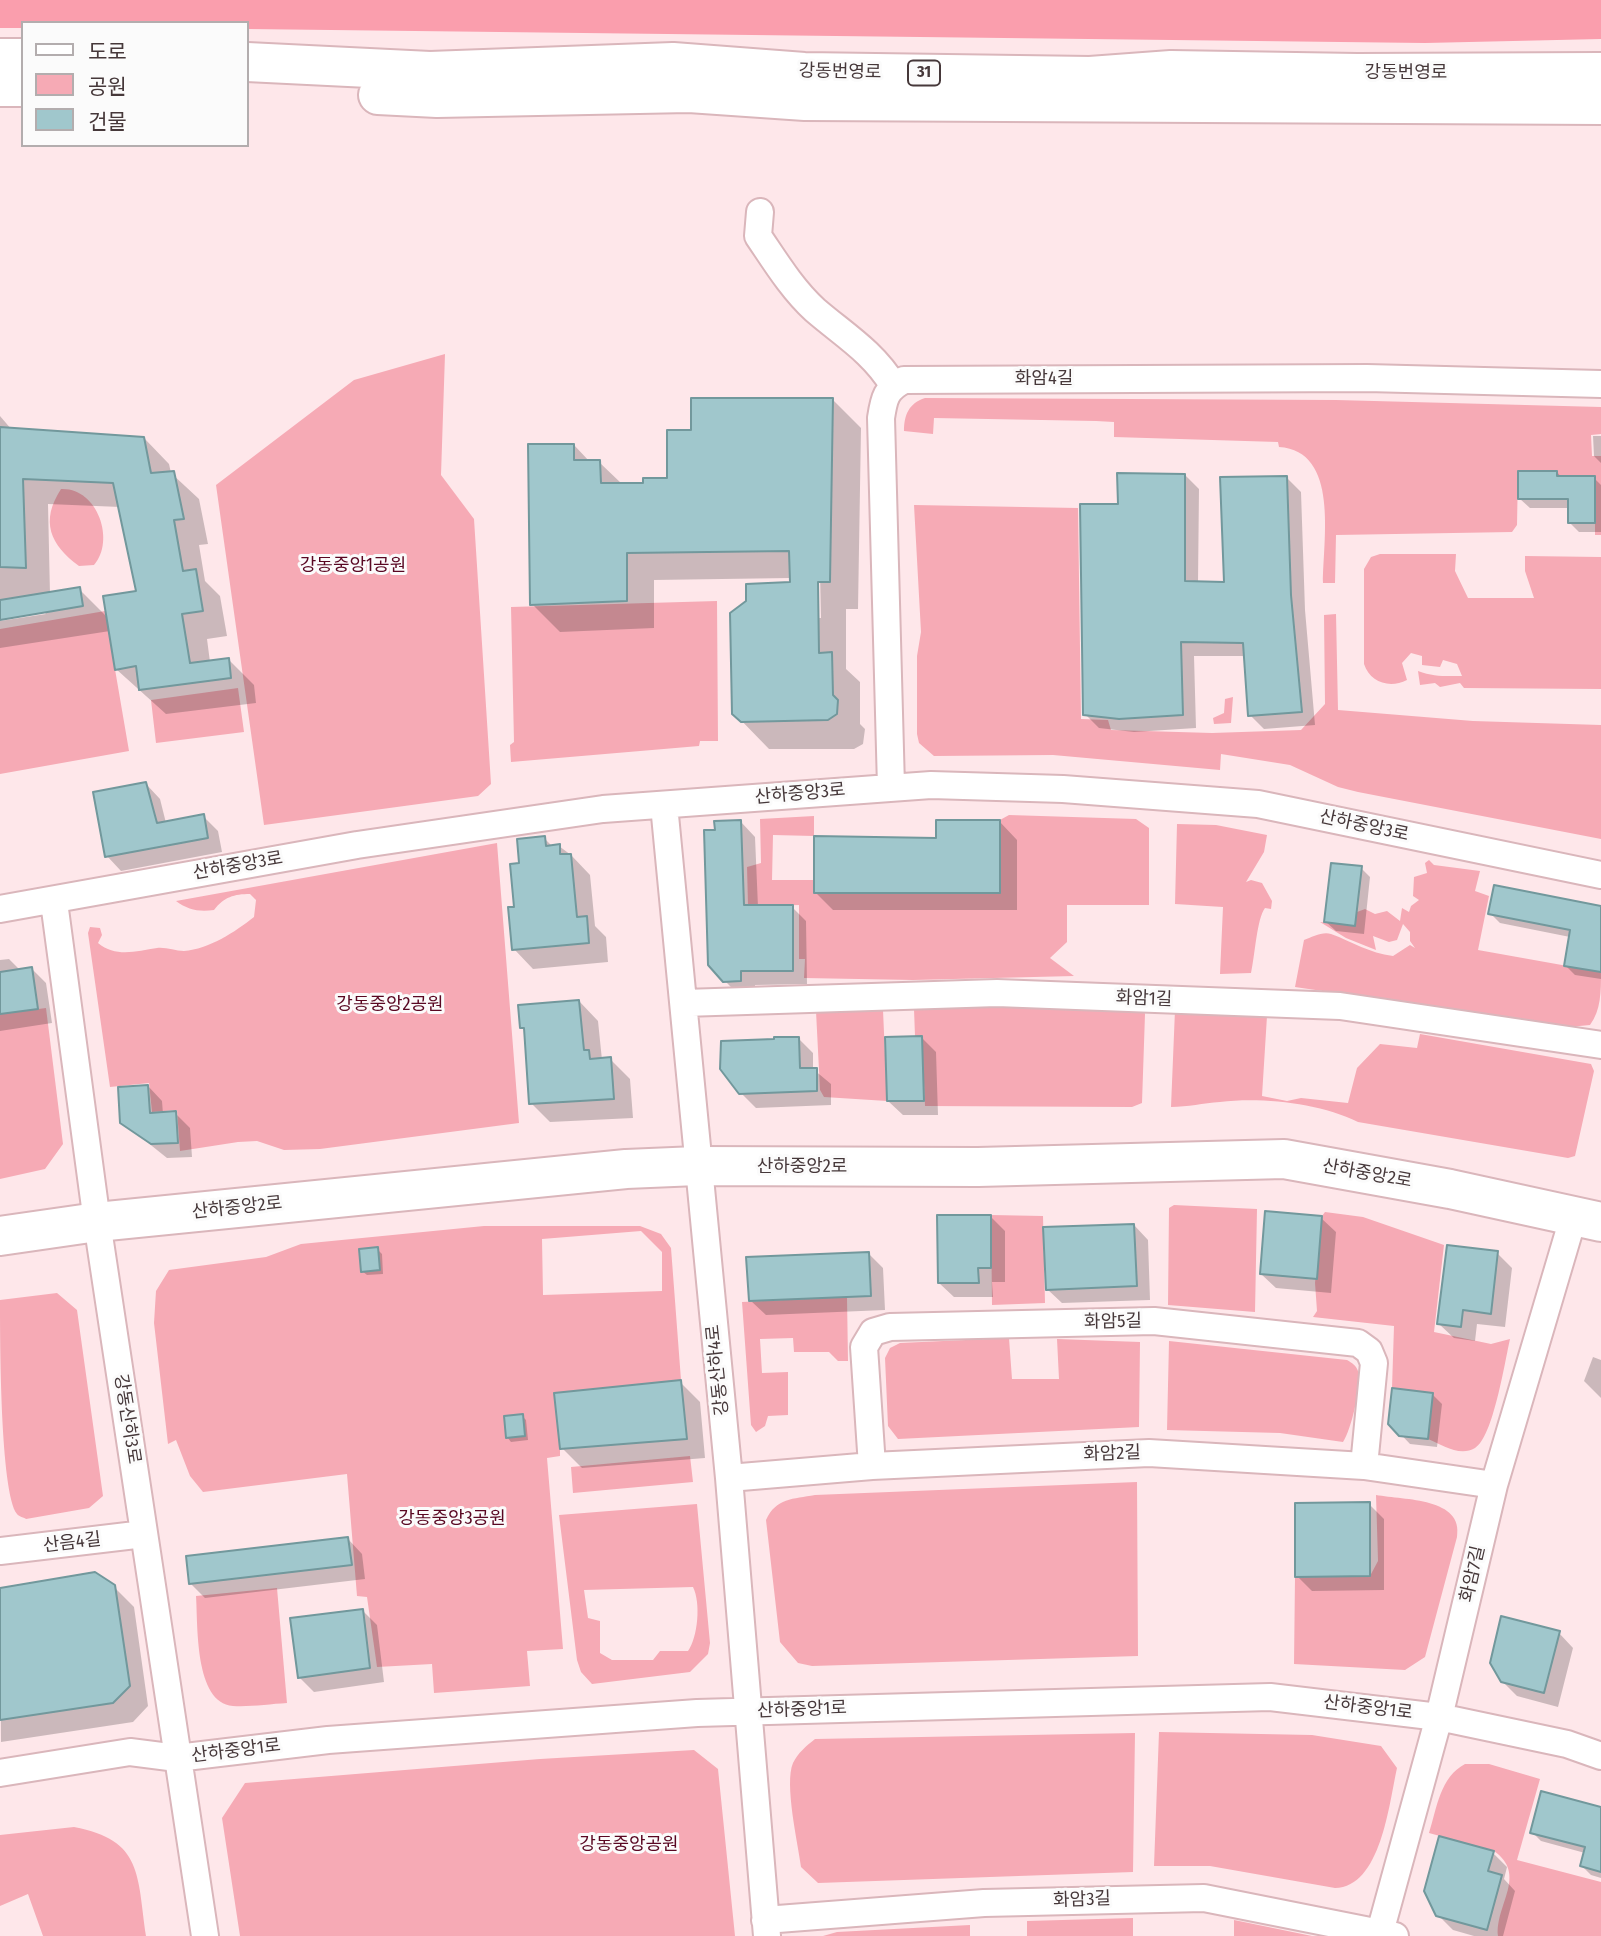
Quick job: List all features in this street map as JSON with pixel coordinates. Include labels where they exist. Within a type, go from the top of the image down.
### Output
[{"type":"main road","points":[[0,58],[21,58]]},
{"type":"main road","name":"강동번영로","points":[[248,62],[430,71],[673,62],[804,72],[1090,76],[1171,70],[1357,74],[1601,72]]},
{"type":"main road","points":[[0,87],[21,87]]},
{"type":"main road","name":"강동번영로","points":[[248,89],[437,98],[689,93],[805,101],[1601,105]]},
{"type":"main road","name":"산하중앙2로","points":[[0,1236],[97,1222],[545,1176],[697,1166],[978,1167],[1284,1159],[1587,1218]]},
{"type":"street","points":[[760,212],[758,236],[785,276],[813,308],[871,354],[893,385],[889,388],[881,418],[891,787]]},
{"type":"street","name":"화암4길","points":[[893,385],[904,380],[1367,378],[1601,384]]},
{"type":"street","name":"산하중앙3로","points":[[0,909],[54,902],[357,845],[603,809],[891,787],[1063,789],[1258,804],[1601,875]]},
{"type":"street","name":"강동산하4로","points":[[664,806],[729,1478],[746,1712],[766,1928]]},
{"type":"street","name":"강동산하3로","points":[[54,902],[97,1222],[205,1936]]},
{"type":"street","name":"화암1길","points":[[684,1003],[997,993],[1340,1006],[1601,1045]]},
{"type":"street","name":"화암7길","points":[[1385,1935],[1494,1485],[1587,1218]]},
{"type":"street","name":"화암5길","points":[[872,1466],[864,1347],[873,1332],[890,1327],[1154,1321],[1365,1347],[1374,1365],[1364,1466]]},
{"type":"street","name":"화암2길","points":[[729,1478],[872,1466],[1149,1453],[1364,1466],[1494,1485]]},
{"type":"street","name":"산음4길","points":[[0,1551],[144,1534]]},
{"type":"street","name":"산하중앙1로","points":[[0,1773],[130,1752],[177,1758],[328,1740],[697,1713],[1270,1697],[1439,1717],[1567,1744],[1601,1756]]},
{"type":"street","name":"화암3길","points":[[766,1928],[984,1903],[1204,1898],[1385,1935]]},
{"type":"green space","name":"강동중앙1공원","points":[[445,354],[441,475],[474,519],[491,784],[478,796],[264,825],[216,485],[354,380]]},
{"type":"green space","points":[[925,398],[1336,400],[1601,407],[1601,434],[1591,435],[1592,456],[1601,456],[1601,535],[1595,535],[1595,476],[1558,499],[1557,471],[1518,471],[1517,525],[1512,532],[1336,535],[1335,583],[1323,583],[1325,522],[1320,480],[1312,464],[1298,452],[1279,447],[1278,442],[1114,437],[1114,422],[1096,421],[934,418],[933,434],[904,431],[908,410]]},
{"type":"green space","points":[[61,489],[74,491],[84,497],[99,517],[103,542],[94,565],[79,566],[61,550],[51,532],[51,512]]},
{"type":"green space","points":[[914,505],[1078,508],[1081,719],[1108,720],[1111,730],[1212,733],[1301,730],[1325,704],[1324,615],[1336,614],[1338,710],[1473,721],[1601,725],[1601,839],[1358,792],[1338,787],[1290,765],[1221,754],[1220,770],[1053,755],[934,756],[919,743],[917,734],[917,656],[921,632]]},
{"type":"green space","points":[[1380,554],[1456,554],[1455,571],[1468,598],[1534,598],[1525,571],[1525,556],[1601,557],[1601,689],[1464,688],[1460,683],[1440,687],[1435,683],[1420,685],[1418,671],[1434,675],[1462,676],[1457,664],[1443,660],[1440,667],[1422,665],[1422,656],[1411,653],[1402,663],[1407,680],[1387,684],[1375,679],[1364,664],[1364,569],[1371,557]]},
{"type":"green space","points":[[717,601],[718,741],[700,741],[699,746],[511,762],[510,745],[514,742],[511,607]]},
{"type":"green space","points":[[105,611],[129,751],[0,774],[0,629]]},
{"type":"green space","points":[[238,688],[244,732],[156,743],[151,700]]},
{"type":"green space","points":[[1233,697],[1231,723],[1214,724],[1213,718],[1224,713],[1225,699]]},
{"type":"green space","points":[[1009,815],[1136,819],[1149,828],[1149,905],[1067,905],[1067,942],[1050,958],[1074,976],[913,980],[804,978],[805,959],[799,959],[799,905],[748,906],[747,867],[761,863],[760,819],[814,816],[814,836],[773,835],[772,880],[814,880],[814,893],[999,893],[1000,820]]},
{"type":"green space","points":[[1177,824],[1216,825],[1267,835],[1264,852],[1246,882],[1251,880],[1262,883],[1272,901],[1271,909],[1265,908],[1262,913],[1251,973],[1220,974],[1223,907],[1175,904]]},
{"type":"green space","name":"강동중앙2공원","points":[[497,843],[519,1123],[320,1149],[284,1150],[257,1141],[180,1151],[177,1110],[152,1112],[149,1083],[110,1087],[88,933],[90,927],[100,928],[102,935],[98,943],[112,951],[160,948],[193,950],[221,939],[254,917],[256,900],[250,894],[234,896],[226,899],[214,910],[203,911],[176,901]]},
{"type":"green space","points":[[1429,860],[1434,865],[1480,871],[1475,891],[1489,896],[1478,950],[1601,972],[1598,1007],[1590,1025],[1569,1027],[1295,987],[1304,940],[1317,935],[1331,934],[1384,955],[1393,956],[1410,945],[1415,948],[1410,941],[1410,932],[1403,924],[1397,940],[1389,942],[1373,936],[1376,950],[1346,938],[1320,922],[1355,926],[1357,912],[1365,909],[1375,914],[1387,911],[1400,921],[1402,908],[1409,912],[1411,906],[1419,900],[1413,896],[1414,877],[1427,873],[1425,863]]},
{"type":"green space","points":[[46,1008],[63,1144],[45,1169],[0,1179],[0,1014]]},
{"type":"green space","points":[[1143,1008],[1142,1103],[1132,1107],[925,1106],[922,1036],[915,1036],[914,1009]]},
{"type":"green space","points":[[883,1010],[887,1101],[824,1097],[820,1090],[816,1011]]},
{"type":"green space","points":[[1175,1010],[1267,1016],[1262,1096],[1287,1101],[1301,1098],[1348,1103],[1357,1068],[1380,1044],[1417,1048],[1420,1034],[1591,1064],[1594,1071],[1575,1156],[1568,1158],[1358,1122],[1326,1110],[1290,1103],[1254,1100],[1171,1107]]},
{"type":"green space","points":[[1174,1205],[1257,1209],[1255,1312],[1168,1305],[1169,1208]]},
{"type":"green space","points":[[1325,1212],[1363,1217],[1444,1245],[1434,1332],[1491,1344],[1510,1339],[1493,1415],[1475,1448],[1457,1451],[1428,1439],[1433,1393],[1392,1388],[1394,1326],[1313,1317],[1317,1311],[1315,1283],[1322,1216]]},
{"type":"green space","points":[[991,1215],[1043,1216],[1045,1303],[992,1305]]},
{"type":"green space","name":"강동중앙3공원","points":[[484,1226],[640,1226],[661,1234],[671,1248],[681,1380],[560,1449],[560,1456],[547,1458],[563,1649],[527,1651],[530,1686],[434,1693],[432,1664],[377,1667],[367,1597],[357,1596],[347,1474],[203,1492],[190,1476],[176,1440],[168,1444],[154,1323],[156,1291],[169,1270],[266,1257],[301,1244]],"holes":[[[641,1231],[662,1252],[662,1291],[543,1295],[542,1239]]]},
{"type":"green space","points":[[57,1293],[77,1310],[103,1496],[89,1508],[26,1519],[17,1514],[11,1500],[7,1476],[2,1413],[0,1300]]},
{"type":"green space","points":[[847,1297],[848,1361],[838,1361],[829,1352],[794,1352],[793,1338],[760,1339],[762,1373],[788,1372],[788,1415],[768,1416],[765,1426],[756,1432],[751,1425],[742,1302]]},
{"type":"green space","points":[[1009,1338],[1012,1379],[1059,1379],[1057,1339],[1140,1342],[1139,1427],[898,1439],[888,1426],[885,1358],[890,1348],[900,1343]]},
{"type":"green space","points":[[1169,1341],[1347,1360],[1354,1364],[1359,1377],[1357,1396],[1343,1442],[1280,1433],[1167,1430]]},
{"type":"green space","points":[[690,1456],[693,1482],[573,1493],[571,1467]]},
{"type":"green space","points":[[1137,1482],[1138,1656],[812,1666],[798,1663],[780,1642],[766,1520],[780,1503],[815,1495]]},
{"type":"green space","points":[[1376,1495],[1430,1503],[1451,1515],[1457,1524],[1457,1537],[1425,1657],[1405,1670],[1294,1664],[1295,1577],[1370,1576],[1378,1561]]},
{"type":"green space","points":[[697,1504],[710,1643],[708,1654],[690,1672],[592,1684],[581,1672],[577,1660],[559,1515]],"holes":[[[693,1587],[698,1611],[696,1629],[688,1651],[660,1651],[653,1660],[612,1660],[600,1653],[600,1621],[588,1618],[584,1590]]]},
{"type":"green space","points":[[277,1588],[287,1703],[233,1706],[220,1702],[211,1691],[201,1660],[196,1596]]},
{"type":"green space","points":[[1159,1732],[1312,1735],[1381,1746],[1397,1768],[1386,1822],[1373,1859],[1363,1874],[1351,1884],[1335,1888],[1210,1866],[1154,1866]]},
{"type":"green space","points":[[1135,1733],[1133,1872],[818,1883],[801,1867],[791,1799],[791,1773],[797,1756],[815,1739]]},
{"type":"green space","name":"강동중앙공원","points":[[694,1750],[718,1769],[735,1936],[240,1936],[222,1818],[245,1783],[540,1759]]},
{"type":"green space","points":[[1465,1764],[1489,1764],[1540,1779],[1517,1860],[1601,1882],[1601,1936],[1498,1936],[1498,1924],[1509,1880],[1509,1870],[1504,1860],[1494,1851],[1429,1833],[1445,1785]]},
{"type":"green space","points":[[74,1827],[97,1833],[125,1851],[137,1878],[146,1936],[43,1936],[28,1894],[0,1906],[0,1835]]},
{"type":"green space","points":[[1133,1918],[1133,1936],[1027,1936],[1027,1921]]},
{"type":"green space","points":[[1234,1920],[1312,1936],[1234,1936]]},
{"type":"green space","points":[[970,1925],[970,1936],[823,1936],[837,1932]]},
{"type":"shaded area","points":[[0,0],[1601,0],[1601,39],[1425,43],[248,29],[248,21],[21,21],[21,28],[0,28]]},
{"type":"building","points":[[691,398],[833,398],[830,582],[818,582],[819,653],[832,652],[833,695],[838,700],[837,714],[828,720],[741,722],[732,714],[730,613],[746,601],[746,584],[790,582],[789,551],[627,553],[627,601],[530,605],[528,444],[574,444],[574,460],[600,460],[601,483],[643,483],[643,478],[667,478],[667,430],[691,430]]},
{"type":"building","points":[[0,427],[144,437],[151,473],[174,471],[184,519],[174,520],[183,571],[196,569],[203,611],[182,614],[190,663],[229,658],[231,678],[139,690],[136,666],[115,670],[103,596],[136,591],[113,483],[23,479],[26,568],[0,567]]},
{"type":"building","points":[[1518,471],[1557,471],[1557,476],[1595,476],[1595,523],[1568,523],[1568,499],[1518,499]]},
{"type":"building","points":[[1117,473],[1185,474],[1185,581],[1224,582],[1220,477],[1287,476],[1291,595],[1302,712],[1248,716],[1243,643],[1181,642],[1183,715],[1119,719],[1083,715],[1080,504],[1118,504]]},
{"type":"building","points":[[80,587],[83,606],[0,620],[0,600]]},
{"type":"building","points":[[146,782],[157,823],[204,814],[208,838],[105,857],[93,792]]},
{"type":"building","points":[[741,820],[744,905],[793,905],[793,971],[741,971],[741,981],[723,982],[708,965],[704,830],[715,830],[714,821]]},
{"type":"building","points":[[936,820],[1000,820],[1000,893],[814,893],[814,836],[936,838]]},
{"type":"building","points":[[545,836],[546,846],[560,844],[560,854],[571,854],[577,917],[587,916],[589,943],[512,950],[508,907],[514,907],[510,864],[519,863],[517,839]]},
{"type":"building","points":[[1331,863],[1362,866],[1355,926],[1324,922]]},
{"type":"building","points":[[1494,885],[1601,906],[1601,972],[1564,966],[1570,930],[1488,914]]},
{"type":"building","points":[[32,967],[38,1009],[0,1014],[0,972]]},
{"type":"building","points":[[579,1000],[584,1050],[589,1050],[590,1059],[611,1057],[614,1099],[529,1104],[524,1028],[520,1028],[518,1005]]},
{"type":"building","points":[[922,1036],[924,1101],[887,1101],[885,1037]]},
{"type":"building","points":[[799,1037],[800,1068],[817,1068],[817,1091],[739,1094],[720,1069],[721,1041]]},
{"type":"building","points":[[148,1085],[150,1113],[176,1111],[178,1143],[151,1144],[120,1123],[118,1087]]},
{"type":"building","points":[[1265,1211],[1322,1216],[1317,1279],[1260,1274]]},
{"type":"building","points":[[937,1215],[991,1215],[991,1268],[978,1268],[979,1283],[938,1283]]},
{"type":"building","points":[[1134,1224],[1137,1286],[1046,1290],[1043,1227]]},
{"type":"building","points":[[1447,1245],[1498,1251],[1491,1314],[1463,1310],[1461,1327],[1437,1324]]},
{"type":"building","points":[[378,1247],[380,1270],[361,1272],[359,1249]]},
{"type":"building","points":[[869,1252],[871,1296],[749,1301],[746,1257]]},
{"type":"building","points":[[681,1380],[687,1439],[560,1449],[554,1393]]},
{"type":"building","points":[[1392,1388],[1433,1393],[1428,1439],[1399,1436],[1388,1424]]},
{"type":"building","points":[[523,1414],[525,1436],[506,1438],[504,1416]]},
{"type":"building","points":[[1370,1502],[1370,1576],[1295,1577],[1295,1503]]},
{"type":"building","points":[[348,1537],[352,1565],[189,1584],[186,1556]]},
{"type":"building","points":[[95,1572],[115,1585],[130,1686],[113,1703],[0,1720],[0,1588]]},
{"type":"building","points":[[363,1609],[370,1668],[298,1678],[290,1618]]},
{"type":"building","points":[[1501,1616],[1560,1631],[1544,1693],[1501,1682],[1490,1663]]},
{"type":"building","points":[[1541,1791],[1601,1807],[1601,1872],[1580,1866],[1585,1847],[1530,1833]]},
{"type":"building","points":[[1439,1836],[1494,1851],[1488,1871],[1502,1875],[1487,1930],[1436,1916],[1424,1891]]}]
